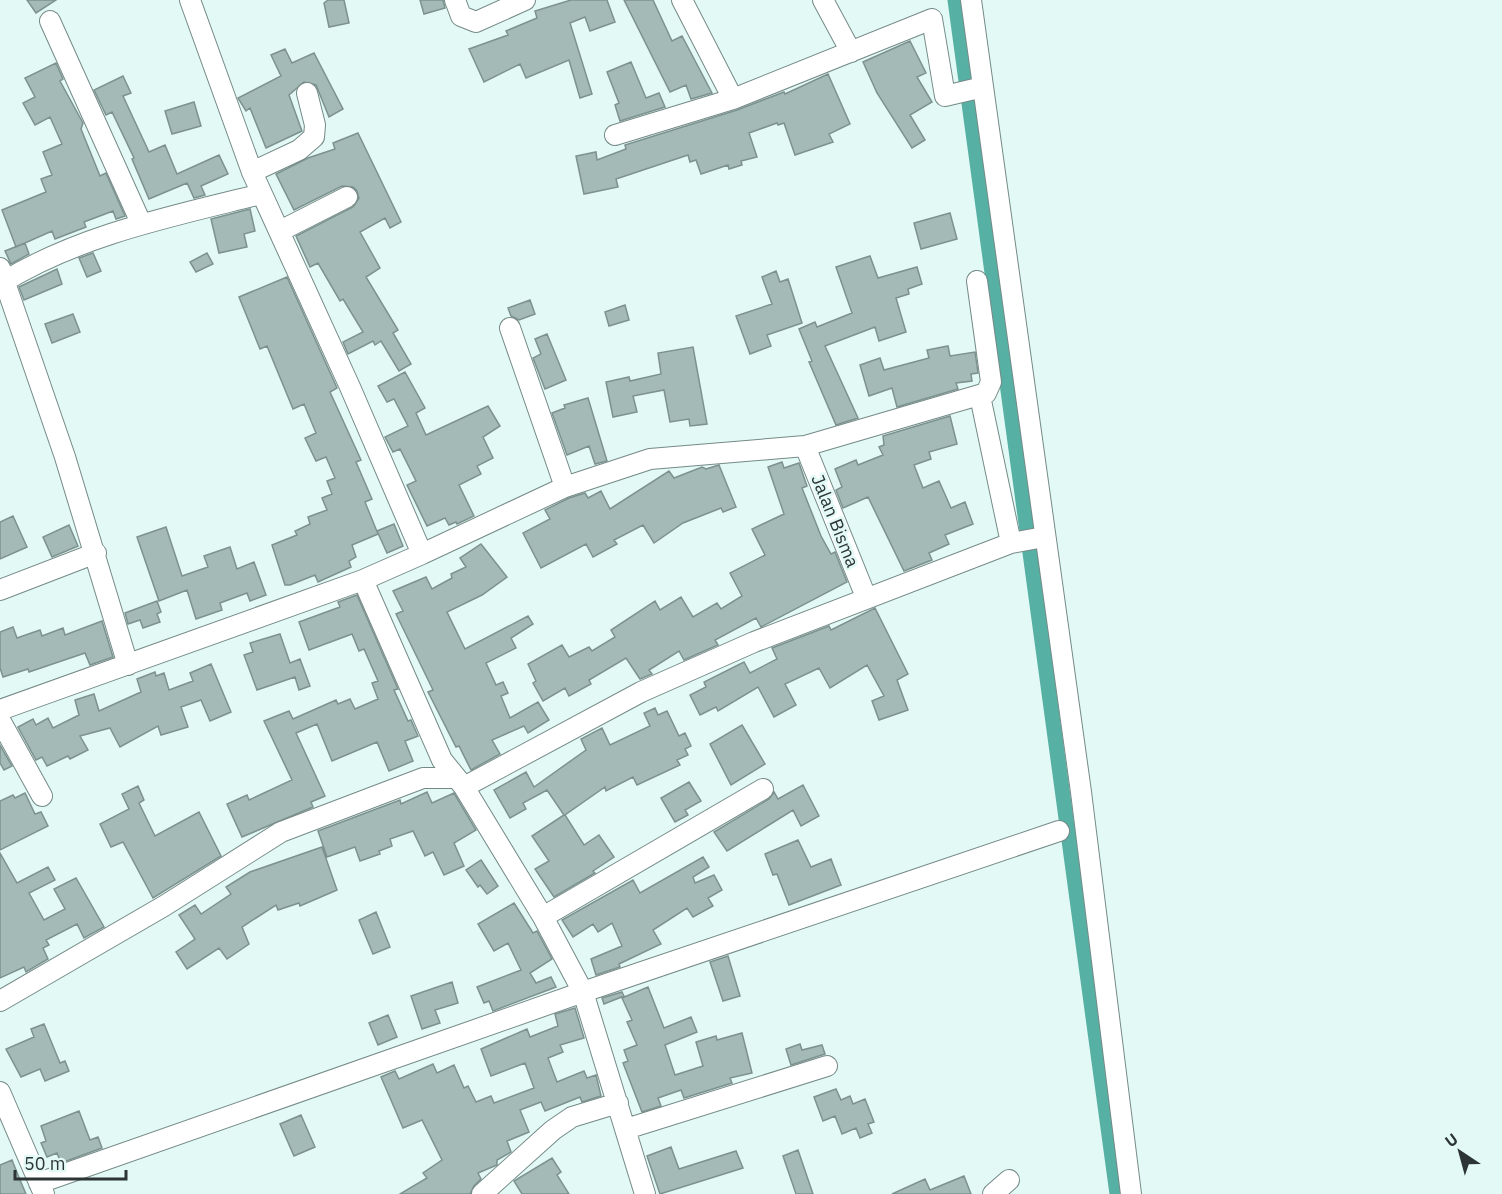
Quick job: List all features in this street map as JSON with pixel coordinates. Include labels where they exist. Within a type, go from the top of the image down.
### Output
[{"type":"street","points":[[190,0],[261,194],[280,231],[422,554]]},
{"type":"street","points":[[455,0],[461,16],[476,22],[525,0]]},
{"type":"street","points":[[682,0],[734,99]]},
{"type":"street","points":[[823,0],[851,52]]},
{"type":"street","points":[[971,0],[978,88],[1081,792],[1131,1194]]},
{"type":"street","points":[[615,135],[734,99],[934,20],[944,94],[947,98],[978,88]]},
{"type":"street","points":[[50,21],[141,223]]},
{"type":"street","points":[[252,172],[299,150],[314,137],[315,125],[308,93]]},
{"type":"street","points":[[128,665],[96,553],[2,278],[141,223],[261,194]]},
{"type":"street","points":[[280,231],[347,197]]},
{"type":"street","points":[[0,710],[363,580],[565,487],[650,459],[805,446],[980,396],[988,391],[991,382],[977,281]]},
{"type":"street","points":[[510,328],[565,487]]},
{"type":"street","points":[[980,396],[1014,542]]},
{"type":"street","name":"Jalan Bisma","points":[[805,446],[866,597]]},
{"type":"street","points":[[423,778],[460,782],[641,692],[753,642],[1014,542],[1042,537]]},
{"type":"street","points":[[0,590],[96,553]]},
{"type":"street","points":[[363,580],[442,759],[460,782],[543,916],[583,992],[645,1194]]},
{"type":"street","points":[[0,720],[42,796]]},
{"type":"street","points":[[0,1001],[164,906],[281,832],[423,778],[442,759]]},
{"type":"street","points":[[543,916],[763,789]]},
{"type":"street","points":[[0,1092],[41,1189],[583,992],[1059,831]]},
{"type":"street","points":[[626,1129],[827,1066]]},
{"type":"street","points":[[482,1194],[553,1130],[572,1117],[618,1103]]},
{"type":"street","points":[[993,1194],[1009,1180]]},
{"type":"building","points":[[27,0],[56,0],[36,13]]},
{"type":"building","points":[[328,0],[344,0],[349,23],[329,27],[324,3]]},
{"type":"building","points":[[420,0],[443,0],[445,8],[424,14]]},
{"type":"building","points":[[571,0],[607,0],[615,22],[590,31],[585,17],[570,23],[592,94],[580,98],[569,60],[526,78],[520,64],[484,82],[469,49],[508,35],[506,31],[537,18],[535,11]]},
{"type":"building","points":[[624,0],[653,0],[672,41],[682,36],[712,93],[691,99],[686,85],[670,92]]},
{"type":"building","points":[[910,41],[926,73],[917,77],[932,102],[910,115],[925,140],[912,148],[877,93],[863,62]]},
{"type":"building","points":[[285,49],[292,63],[314,53],[343,109],[329,117],[316,85],[304,82],[289,95],[302,131],[266,148],[250,108],[246,111],[238,98],[281,76],[271,55]]},
{"type":"building","points":[[631,62],[646,98],[659,93],[665,107],[620,121],[615,105],[619,103],[607,72]]},
{"type":"building","points":[[56,63],[63,79],[60,81],[83,123],[81,129],[100,176],[106,173],[125,216],[116,219],[113,211],[84,222],[86,227],[55,239],[52,231],[16,247],[2,210],[46,192],[41,179],[52,175],[43,152],[62,144],[50,117],[35,125],[23,103],[35,97],[25,78]]},
{"type":"building","points":[[828,74],[850,124],[829,134],[833,142],[795,155],[784,123],[778,125],[777,123],[749,133],[757,157],[741,161],[742,165],[729,169],[728,165],[701,174],[696,160],[690,162],[688,155],[616,179],[618,187],[584,194],[576,156],[596,152],[597,160],[626,149],[625,145],[737,110],[784,92],[785,94]]},
{"type":"building","points":[[123,76],[131,93],[123,96],[149,152],[165,145],[177,174],[219,155],[228,174],[201,186],[205,195],[194,198],[187,183],[149,199],[132,159],[134,158],[112,112],[106,115],[94,90]]},
{"type":"building","points":[[194,102],[201,126],[172,134],[165,111]]},
{"type":"building","points":[[358,133],[401,222],[390,228],[385,218],[360,232],[380,268],[366,277],[398,330],[393,333],[411,364],[399,371],[381,341],[375,345],[373,341],[348,354],[343,342],[363,332],[343,299],[340,301],[318,263],[310,267],[296,236],[353,207],[359,198],[357,191],[353,187],[342,186],[294,210],[276,174],[308,158],[335,149],[333,143]]},
{"type":"building","points":[[250,209],[255,231],[244,234],[247,247],[219,253],[211,219]]},
{"type":"building","points":[[950,213],[957,239],[921,249],[914,223]]},
{"type":"building","points":[[25,243],[29,254],[11,264],[5,251]]},
{"type":"building","points":[[93,253],[101,271],[87,277],[79,258]]},
{"type":"building","points":[[207,253],[213,264],[196,272],[190,262]]},
{"type":"building","points":[[870,256],[878,278],[917,267],[922,284],[908,289],[909,294],[896,298],[906,332],[879,341],[875,327],[825,346],[858,418],[836,425],[809,362],[812,361],[799,329],[815,322],[817,327],[852,313],[836,267]]},
{"type":"building","points":[[57,269],[62,284],[24,300],[19,287]]},
{"type":"building","points":[[776,271],[780,282],[788,279],[802,323],[767,335],[771,346],[750,354],[736,316],[772,304],[762,277]]},
{"type":"building","points":[[287,277],[337,388],[330,392],[361,460],[356,462],[372,499],[365,502],[378,534],[352,545],[356,557],[349,561],[351,567],[318,582],[315,575],[290,585],[285,585],[272,545],[297,535],[295,531],[310,524],[308,517],[327,510],[322,498],[332,494],[327,481],[335,478],[326,457],[316,461],[305,438],[316,433],[304,404],[293,409],[267,346],[260,349],[239,297]]},
{"type":"building","points":[[530,300],[535,314],[519,320],[511,316],[508,308]]},
{"type":"building","points":[[625,305],[629,320],[609,326],[605,312]]},
{"type":"building","points":[[73,314],[80,332],[52,343],[45,324]]},
{"type":"building","points":[[547,334],[566,380],[545,389],[533,358],[541,354],[535,339]]},
{"type":"building","points":[[948,346],[950,356],[975,352],[978,373],[971,374],[972,381],[956,383],[958,389],[897,407],[892,388],[869,396],[860,365],[880,358],[884,370],[929,358],[927,350]]},
{"type":"building","points":[[693,347],[707,424],[690,426],[689,419],[670,422],[664,390],[633,396],[637,412],[613,417],[606,382],[629,377],[630,381],[661,374],[658,353]]},
{"type":"building","points":[[405,372],[425,408],[416,413],[426,435],[488,406],[500,426],[483,437],[493,458],[477,466],[481,474],[459,485],[474,516],[457,524],[456,522],[449,525],[445,518],[427,526],[407,485],[416,481],[400,449],[393,452],[385,437],[408,426],[394,399],[387,402],[378,386]]},
{"type":"building","points":[[588,398],[607,461],[595,464],[589,446],[567,455],[552,413],[565,408],[564,405]]},
{"type":"building","points":[[950,416],[957,444],[929,452],[931,459],[914,465],[923,488],[939,481],[951,508],[965,502],[973,524],[945,535],[949,544],[929,553],[932,560],[904,571],[868,497],[843,508],[836,490],[842,487],[835,469],[856,460],[858,465],[883,455],[879,447],[884,445],[883,436]]},
{"type":"building","points":[[782,462],[784,468],[799,463],[807,486],[802,488],[821,536],[831,554],[835,552],[847,582],[761,627],[756,618],[715,640],[718,645],[684,660],[679,651],[649,670],[652,674],[640,679],[626,658],[589,680],[591,684],[569,696],[565,688],[543,701],[533,683],[536,681],[528,664],[562,645],[569,657],[589,647],[592,651],[615,637],[611,630],[655,601],[660,610],[681,597],[693,617],[717,603],[721,609],[742,596],[730,573],[765,555],[752,529],[784,514],[768,467]]},
{"type":"building","points":[[719,465],[736,507],[723,512],[721,508],[683,523],[654,543],[643,525],[614,540],[617,544],[593,557],[586,544],[541,568],[523,533],[550,519],[545,510],[569,498],[585,493],[588,498],[601,491],[610,509],[669,471],[674,478],[702,467],[706,469]]},
{"type":"building","points":[[13,516],[27,547],[0,559],[0,522]]},
{"type":"building","points":[[394,524],[403,546],[387,553],[377,531]]},
{"type":"building","points":[[69,525],[78,546],[52,557],[43,537]]},
{"type":"building","points":[[166,527],[182,576],[208,567],[204,556],[230,547],[237,569],[254,562],[266,595],[250,601],[247,593],[220,603],[222,610],[196,619],[187,590],[159,601],[137,537]]},
{"type":"building","points":[[481,544],[507,577],[482,595],[447,612],[465,649],[528,616],[533,624],[511,638],[516,648],[486,663],[496,685],[503,682],[508,693],[501,696],[510,718],[538,702],[549,720],[528,733],[524,726],[492,740],[500,754],[471,770],[459,746],[456,747],[428,692],[433,690],[396,614],[403,611],[393,591],[426,577],[432,589],[452,578],[451,574],[466,567],[460,558]]},
{"type":"building","points":[[357,595],[398,689],[394,690],[408,721],[411,720],[418,736],[405,741],[413,761],[389,771],[377,742],[332,761],[317,724],[296,733],[325,796],[311,802],[313,807],[242,837],[227,804],[247,795],[249,800],[292,780],[264,721],[289,711],[293,719],[336,700],[338,704],[350,699],[355,709],[378,699],[372,683],[378,681],[364,649],[359,651],[352,634],[309,650],[299,622],[340,607],[338,602]]},
{"type":"building","points":[[157,601],[161,612],[157,614],[160,622],[143,628],[140,620],[128,624],[125,613]]},
{"type":"building","points":[[875,608],[908,674],[897,680],[908,710],[879,720],[872,701],[884,696],[867,665],[830,688],[819,668],[785,684],[796,705],[774,717],[758,687],[718,711],[716,707],[700,715],[690,695],[706,687],[704,682],[744,662],[750,673],[777,659],[772,648],[829,626],[831,630]]},
{"type":"building","points":[[102,621],[113,657],[90,665],[85,653],[29,672],[28,669],[3,677],[0,668],[0,632],[13,627],[17,638],[40,630],[42,636],[63,628],[65,635]]},
{"type":"building","points":[[280,634],[290,663],[300,659],[310,686],[299,690],[295,677],[257,690],[244,655],[253,652],[250,643]]},
{"type":"building","points":[[211,664],[231,712],[210,721],[201,700],[181,707],[188,727],[161,735],[158,726],[120,747],[110,728],[80,736],[88,750],[70,759],[68,756],[47,766],[42,757],[36,760],[18,727],[33,719],[36,725],[48,718],[53,728],[79,715],[75,700],[94,694],[99,711],[141,692],[137,679],[155,672],[156,676],[164,673],[169,690],[193,681],[190,673]]},
{"type":"building","points":[[655,708],[658,715],[667,711],[679,736],[685,733],[691,746],[685,749],[688,755],[677,760],[680,765],[637,785],[633,777],[606,791],[605,787],[565,815],[584,845],[599,835],[614,857],[593,871],[595,873],[554,897],[535,869],[549,861],[532,836],[564,815],[547,790],[523,803],[526,809],[510,818],[494,790],[526,772],[534,787],[586,750],[581,739],[602,728],[610,745],[650,726],[644,713]]},
{"type":"building","points":[[742,725],[765,764],[731,785],[710,744]]},
{"type":"building","points":[[0,745],[12,766],[4,770],[0,763]]},
{"type":"building","points":[[689,782],[701,801],[685,810],[688,815],[675,822],[661,798]]},
{"type":"building","points":[[803,785],[819,816],[801,826],[793,810],[727,851],[714,832],[769,799],[774,792],[778,799]]},
{"type":"building","points":[[138,786],[144,800],[139,803],[155,836],[199,812],[221,856],[153,898],[123,842],[111,847],[100,824],[129,809],[122,794]]},
{"type":"building","points":[[427,792],[432,803],[454,793],[476,830],[454,843],[464,866],[444,875],[433,852],[425,856],[413,831],[390,839],[392,846],[379,851],[380,854],[360,861],[355,847],[327,857],[318,831],[400,800],[401,804]]},
{"type":"building","points":[[25,793],[35,814],[41,812],[48,826],[0,850],[0,801]]},
{"type":"building","points":[[798,840],[811,867],[831,859],[841,885],[789,905],[777,874],[773,875],[765,854]]},
{"type":"building","points":[[322,847],[337,890],[300,906],[299,903],[278,910],[276,905],[242,927],[249,944],[227,959],[219,948],[187,969],[176,952],[195,939],[179,915],[195,905],[201,914],[231,894],[226,887],[250,872]]},
{"type":"building","points":[[0,853],[17,883],[48,867],[55,880],[29,893],[44,920],[65,909],[54,889],[76,878],[104,927],[84,938],[77,924],[46,940],[49,945],[43,948],[48,959],[26,972],[24,967],[0,978]]},
{"type":"building","points":[[703,857],[709,867],[693,877],[695,883],[714,875],[722,890],[708,898],[713,906],[693,917],[687,908],[653,930],[661,944],[619,964],[620,967],[596,975],[591,959],[622,946],[612,923],[598,932],[593,924],[573,937],[562,920],[633,880],[640,893]]},
{"type":"building","points":[[481,860],[498,886],[487,894],[480,885],[478,887],[466,870]]},
{"type":"building","points":[[514,903],[533,933],[537,931],[552,959],[530,973],[536,983],[551,977],[556,987],[493,1011],[489,1001],[484,1003],[477,987],[521,970],[508,943],[494,951],[478,924]]},
{"type":"building","points":[[376,912],[390,947],[373,954],[359,920]]},
{"type":"building","points":[[728,956],[740,996],[723,1001],[710,962]]},
{"type":"building","points":[[452,982],[458,1003],[435,1010],[440,1023],[422,1029],[411,996]]},
{"type":"building","points":[[648,987],[664,1028],[691,1017],[697,1032],[665,1045],[675,1075],[703,1066],[696,1042],[716,1036],[717,1040],[742,1033],[752,1073],[730,1078],[732,1083],[684,1098],[681,1090],[658,1098],[661,1106],[642,1112],[623,1063],[628,1061],[624,1050],[637,1045],[627,1022],[632,1020],[622,998]]},
{"type":"building","points":[[622,992],[624,996],[604,1004],[602,998]]},
{"type":"building","points":[[575,1008],[584,1038],[560,1045],[563,1052],[548,1058],[557,1082],[584,1071],[587,1078],[596,1075],[601,1096],[582,1102],[580,1097],[545,1111],[541,1102],[520,1110],[529,1132],[507,1141],[511,1152],[497,1160],[497,1165],[478,1173],[481,1179],[470,1194],[400,1194],[427,1178],[423,1173],[442,1160],[422,1120],[403,1128],[381,1077],[395,1071],[399,1079],[433,1064],[437,1073],[454,1065],[464,1088],[468,1086],[476,1102],[491,1096],[494,1103],[534,1088],[525,1063],[491,1076],[481,1049],[527,1029],[530,1037],[558,1026],[555,1014]]},
{"type":"building","points":[[388,1015],[397,1037],[378,1045],[369,1023]]},
{"type":"building","points":[[44,1024],[60,1063],[65,1061],[69,1071],[45,1081],[40,1069],[21,1077],[6,1049],[34,1037],[31,1029]]},
{"type":"building","points":[[800,1044],[802,1050],[822,1045],[825,1054],[791,1065],[786,1049]]},
{"type":"building","points":[[836,1089],[841,1100],[850,1096],[853,1104],[865,1099],[874,1122],[868,1124],[872,1133],[860,1138],[856,1128],[842,1134],[835,1116],[823,1121],[814,1097]]},
{"type":"building","points":[[79,1111],[90,1140],[98,1137],[102,1148],[61,1163],[57,1153],[47,1157],[41,1143],[46,1141],[41,1126]]},
{"type":"building","points":[[301,1115],[315,1147],[294,1156],[280,1124]]},
{"type":"building","points":[[671,1147],[679,1169],[736,1151],[743,1168],[660,1194],[647,1156]]},
{"type":"building","points":[[798,1150],[813,1194],[796,1194],[783,1156]]},
{"type":"building","points":[[552,1158],[561,1172],[557,1175],[569,1194],[522,1194],[514,1181]]},
{"type":"building","points":[[12,1160],[26,1194],[0,1194],[0,1165]]},
{"type":"building","points":[[964,1176],[971,1194],[892,1194],[925,1179],[930,1190]]},
{"type":"waterway","points":[[955,0],[1117,1194]]}]
